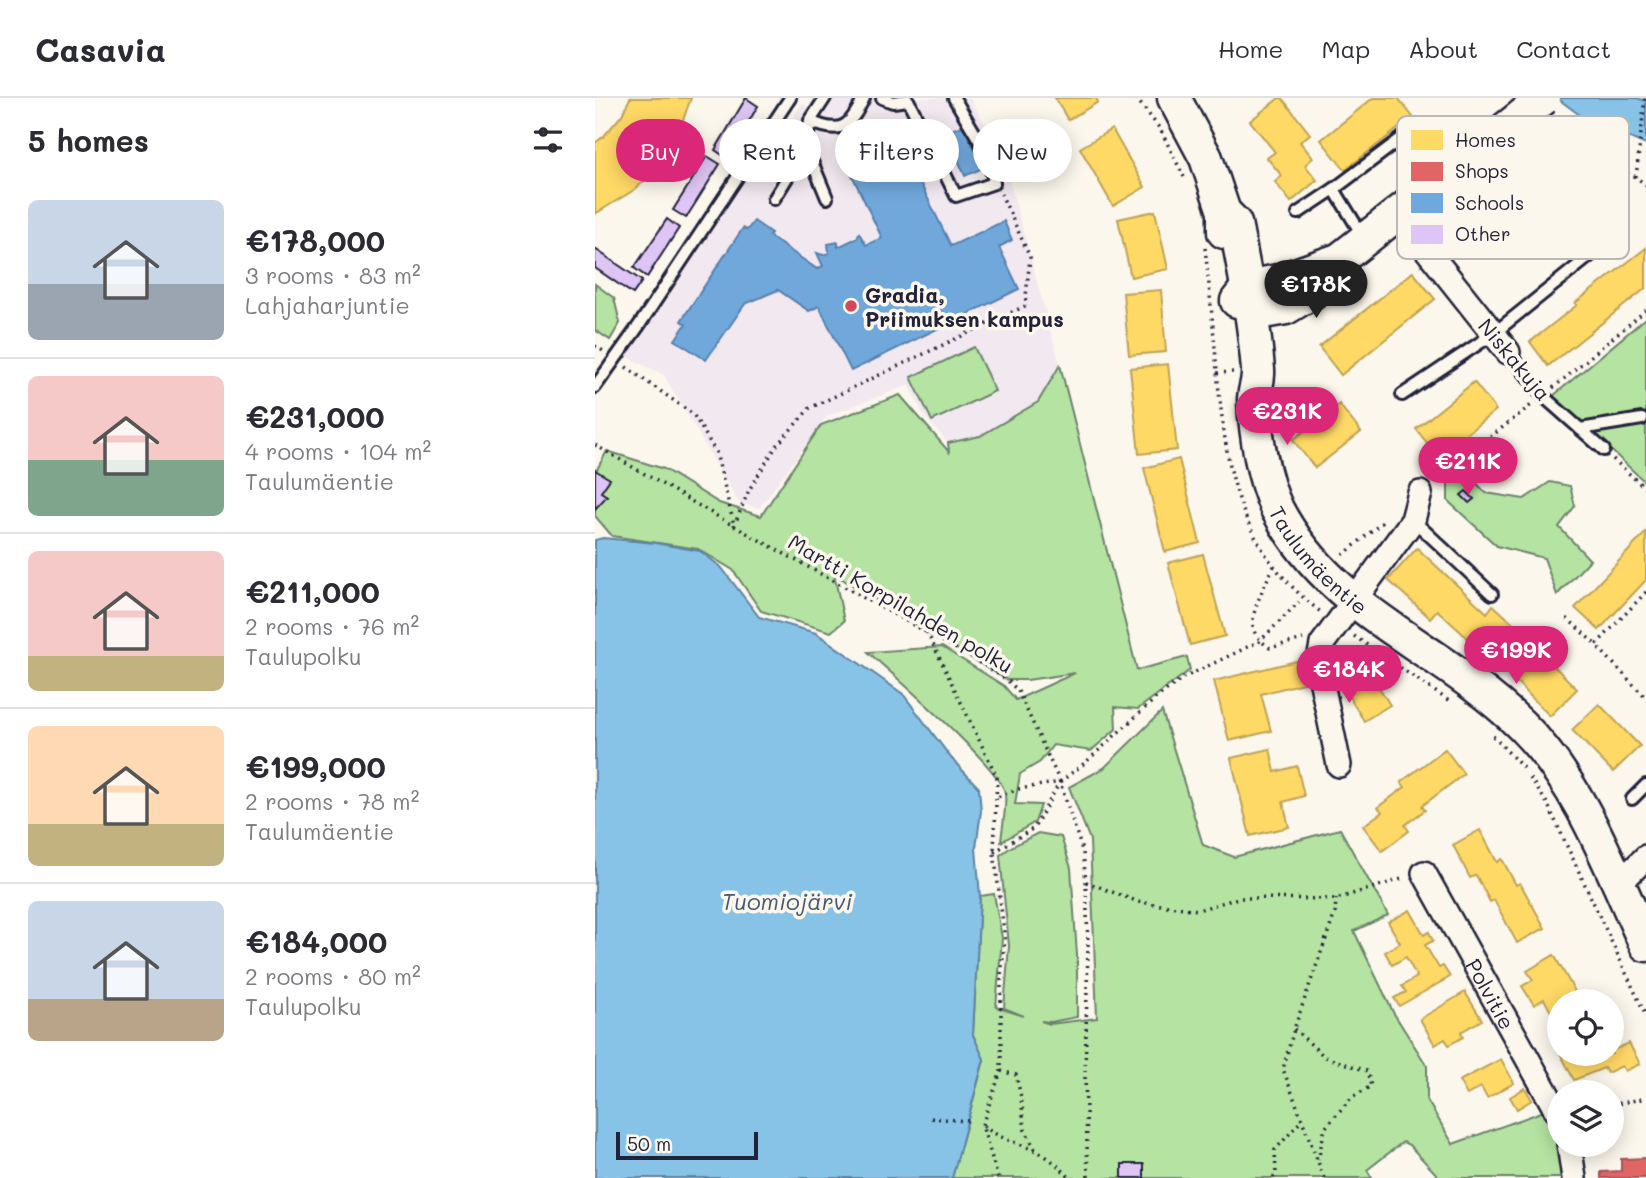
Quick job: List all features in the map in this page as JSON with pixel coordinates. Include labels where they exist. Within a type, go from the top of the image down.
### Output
[{"type":"main road","name":"Taulumäentie","points":[[1174,98],[1206,158],[1224,212],[1223,228],[1246,301],[1259,381],[1254,396],[1256,430],[1276,506],[1310,561],[1336,587],[1345,612],[1488,697],[1521,725],[1550,758],[1570,786],[1646,945]]},
{"type":"main road","points":[[1246,301],[1286,308],[1316,290],[1340,260],[1397,216]]},
{"type":"street","name":"Niskakuja","points":[[1434,259],[1509,352]]},
{"type":"street","points":[[1339,765],[1319,661],[1322,644],[1413,520],[1420,493]]},
{"type":"street","points":[[1618,886],[1646,857]]},
{"type":"street","name":"Polvitie","points":[[1424,873],[1547,1093]]},
{"type":"street","points":[[1571,1157],[1574,1178]]},
{"type":"lane","points":[[595,387],[790,98]]},
{"type":"lane","points":[[811,119],[825,98]]},
{"type":"lane","points":[[821,126],[841,128],[854,119],[865,98]]},
{"type":"lane","points":[[882,98],[893,102],[908,100],[956,196],[993,182]]},
{"type":"lane","points":[[954,98],[973,130]]},
{"type":"lane","points":[[1298,213],[1397,142]]},
{"type":"lane","points":[[773,199],[784,182]]},
{"type":"lane","points":[[820,182],[827,198]]},
{"type":"lane","points":[[1334,189],[1365,240]]},
{"type":"lane","points":[[1402,395],[1493,334],[1586,259]]},
{"type":"lane","name":"Niskakuja","points":[[1509,352],[1543,396],[1604,450]]},
{"type":"lane","points":[[1580,429],[1642,419]]},
{"type":"lane","points":[[1413,520],[1492,594]]},
{"type":"lane","points":[[1632,799],[1646,785]]},
{"type":"path","points":[[1136,98],[1160,128],[1186,180]]},
{"type":"path","points":[[1636,177],[1645,98]]},
{"type":"path","points":[[1629,174],[1646,185]]},
{"type":"path","points":[[734,526],[749,490],[777,445],[810,408],[1025,306],[1030,257],[995,182]]},
{"type":"path","points":[[1205,244],[1225,448],[1236,495],[1246,521],[1274,566],[1291,587],[1345,612],[1450,701]]},
{"type":"path","points":[[1420,493],[1646,310]]},
{"type":"path","points":[[615,359],[694,414],[716,452],[734,526]]},
{"type":"path","name":"Martti Korpilahden polku","points":[[595,445],[734,526],[973,658],[1007,680],[1018,691],[1060,782],[1083,853],[1088,946],[1085,1077],[1088,1178]]},
{"type":"path","points":[[1604,450],[1646,489]]},
{"type":"path","points":[[1338,560],[1390,516]]},
{"type":"path","points":[[1274,566],[1259,596],[1252,626],[1260,641],[1270,648],[1310,637],[1345,612]]},
{"type":"path","points":[[1596,645],[1646,592]]},
{"type":"path","points":[[993,852],[1034,828],[1060,782],[1156,698],[1183,678],[1260,641],[1299,602]]},
{"type":"path","points":[[1567,618],[1646,698]]},
{"type":"path","points":[[927,632],[997,777],[993,852],[1005,939],[1001,976],[1001,1072],[982,1125],[998,1178]]},
{"type":"path","points":[[1492,735],[1526,771],[1547,803],[1646,1016]]},
{"type":"path","points":[[997,797],[1019,789],[1060,782]]},
{"type":"path","points":[[1086,882],[1139,902],[1198,910],[1238,898],[1336,899],[1424,873]]},
{"type":"path","points":[[1324,1178],[1283,1069],[1294,1029],[1335,913],[1336,899]]},
{"type":"path","points":[[1294,1029],[1325,1057],[1367,1071],[1371,1086],[1350,1098],[1325,1128],[1318,1162]]},
{"type":"path","points":[[1001,1072],[1016,1075],[1024,1130],[1036,1151]]},
{"type":"path","points":[[1624,1103],[1646,1098]]},
{"type":"path","points":[[931,1118],[968,1121]]},
{"type":"path","points":[[1273,1178],[1276,1174],[1275,1150],[1303,1120]]},
{"type":"path","points":[[982,1125],[1004,1140],[1036,1151],[1052,1161],[1070,1178]]},
{"type":"shaded area","name":"Gradia, Priimuksen kampus","points":[[814,98],[970,98],[982,119],[973,119],[973,182],[1009,182],[1060,365],[1038,402],[980,436],[948,443],[923,414],[909,385],[827,416],[759,508],[739,503],[664,375],[625,356],[738,182],[821,182],[821,119],[793,119],[802,103],[808,107]]},
{"type":"green space","points":[[595,284],[614,298],[620,323],[610,340],[595,330]]},
{"type":"green space","points":[[1646,318],[1646,483],[1553,396]]},
{"type":"green space","points":[[974,347],[995,391],[932,421],[911,377]]},
{"type":"green space","points":[[1060,365],[1137,670],[1187,657],[1190,670],[1138,709],[1115,707],[1116,729],[1091,751],[1053,745],[1040,762],[1020,774],[1015,804],[1041,805],[1035,822],[1001,842],[1005,793],[999,781],[966,743],[868,652],[942,647],[1004,686],[1016,700],[1075,673],[1007,680],[834,574],[844,621],[831,632],[761,611],[733,570],[698,549],[612,536],[595,516],[595,473],[607,451],[664,469],[719,503],[761,516],[821,425],[900,395],[949,452],[948,443],[980,436],[1038,402]]},
{"type":"green space","points":[[1460,466],[1486,493],[1524,499],[1550,482],[1570,486],[1575,506],[1559,527],[1590,560],[1557,595],[1544,558],[1497,546],[1448,501],[1448,477]]},
{"type":"green space","points":[[1162,711],[1203,845],[1234,857],[1340,829],[1388,915],[1354,931],[1393,1012],[1427,1066],[1427,1100],[1453,1144],[1547,1110],[1547,1157],[1563,1157],[1567,1178],[1440,1178],[1403,1142],[1367,1170],[1372,1178],[952,1178],[984,1060],[973,1035],[980,896],[994,894],[1002,938],[996,1007],[1024,1016],[1004,1008],[1009,946],[1000,855],[1038,833],[1061,837],[1071,868],[1077,955],[1077,1017],[1041,1021],[1050,1024],[1097,1018],[1090,840],[1069,787],[1104,768]]},
{"type":"water","points":[[1557,98],[1637,98],[1646,101],[1646,145],[1629,138],[1629,116],[1581,116]]},
{"type":"water","name":"Tuomiojärvi","points":[[603,538],[700,551],[721,567],[759,617],[816,633],[903,694],[952,759],[979,788],[981,811],[976,848],[980,896],[973,1035],[984,1059],[952,1178],[595,1178],[595,540]]},
{"type":"building: Homes","points":[[630,98],[691,98],[683,119],[619,119]]},
{"type":"building: Homes","points":[[1055,98],[1096,98],[1098,102],[1067,119]]},
{"type":"building: Homes","points":[[1282,98],[1310,134],[1300,142],[1313,158],[1305,165],[1317,180],[1291,202],[1275,182],[1282,176],[1267,158],[1275,152],[1250,121]]},
{"type":"building: Homes","points":[[1373,98],[1398,98],[1412,116],[1397,116],[1397,129],[1345,170],[1321,140]]},
{"type":"building: Homes","points":[[616,122],[616,182],[643,182],[595,214],[595,143]]},
{"type":"building: Homes","points":[[1112,129],[1145,187],[1113,206],[1080,148]]},
{"type":"building: Homes","points":[[1155,211],[1168,269],[1131,277],[1118,219]]},
{"type":"building: Homes","points":[[1646,248],[1646,288],[1548,366],[1530,342]]},
{"type":"building: Homes","points":[[1413,272],[1435,299],[1341,375],[1319,347]]},
{"type":"building: Homes","points":[[1161,290],[1166,352],[1129,355],[1123,293]]},
{"type":"building: Homes","points":[[1168,364],[1177,450],[1139,454],[1130,368]]},
{"type":"building: Homes","points":[[1474,382],[1496,410],[1438,457],[1416,429]]},
{"type":"building: Homes","points":[[1339,404],[1361,432],[1315,468],[1293,440]]},
{"type":"building: Homes","points":[[1179,459],[1200,543],[1165,552],[1144,468]]},
{"type":"building: Homes","points":[[1646,532],[1646,580],[1599,630],[1575,608]]},
{"type":"building: Homes","points":[[1417,548],[1487,613],[1493,605],[1514,624],[1486,655],[1437,610],[1430,618],[1388,580]]},
{"type":"building: Homes","points":[[1203,554],[1225,636],[1190,645],[1168,563]]},
{"type":"building: Homes","points":[[1532,644],[1577,689],[1550,716],[1505,670]]},
{"type":"building: Homes","points":[[1305,659],[1311,681],[1261,694],[1271,731],[1229,741],[1214,681]]},
{"type":"building: Homes","points":[[1369,671],[1390,705],[1364,721],[1343,687]]},
{"type":"building: Homes","points":[[1599,704],[1640,746],[1613,772],[1572,730]]},
{"type":"building: Homes","points":[[1270,749],[1275,772],[1297,766],[1304,796],[1283,802],[1289,827],[1250,836],[1231,758]]},
{"type":"building: Homes","points":[[1445,749],[1464,774],[1422,806],[1425,810],[1405,825],[1409,831],[1382,851],[1363,826],[1382,812],[1378,807],[1405,787],[1401,782]]},
{"type":"building: Homes","points":[[1480,830],[1497,862],[1502,859],[1516,885],[1520,883],[1545,928],[1517,943],[1494,900],[1490,902],[1476,875],[1470,878],[1453,845]]},
{"type":"building: Homes","points":[[1410,910],[1424,935],[1429,932],[1433,941],[1425,945],[1439,968],[1443,966],[1450,977],[1399,1006],[1394,998],[1406,992],[1402,986],[1417,977],[1406,957],[1392,965],[1385,952],[1400,943],[1388,922]]},
{"type":"building: Homes","points":[[1554,955],[1573,989],[1547,989],[1547,1005],[1544,999],[1534,1005],[1522,986],[1533,980],[1527,971]]},
{"type":"building: Homes","points":[[1465,992],[1482,1020],[1461,1032],[1463,1037],[1449,1045],[1445,1039],[1435,1045],[1420,1019]]},
{"type":"building: Homes","points":[[1629,1043],[1640,1064],[1625,1071],[1622,1066],[1624,1045]]},
{"type":"building: Homes","points":[[1501,1059],[1514,1083],[1487,1098],[1481,1087],[1467,1095],[1459,1081]]},
{"type":"building: Homes","points":[[1567,1066],[1622,1066],[1607,1073],[1604,1068],[1574,1080]]},
{"type":"building: Homes","points":[[1525,1088],[1532,1100],[1517,1109],[1510,1097]]},
{"type":"building: Shops","points":[[1646,1158],[1646,1178],[1601,1178],[1601,1172],[1621,1171],[1621,1159]]},
{"type":"building: Schools","points":[[964,125],[973,145],[973,172],[965,176],[959,162],[959,127]]},
{"type":"building: Schools","points":[[855,182],[920,182],[951,246],[1004,221],[1012,240],[999,247],[1019,289],[851,371],[819,306],[809,311],[778,290],[745,304],[706,360],[675,340],[686,324],[681,321],[743,228],[747,230],[754,221],[771,233],[769,236],[817,269],[823,266],[817,253],[829,253],[828,244],[838,242],[838,247],[857,238],[859,233],[866,245],[882,238]]},
{"type":"building: Other","points":[[746,98],[758,106],[750,119],[733,119]]},
{"type":"building: Other","points":[[707,156],[719,166],[686,218],[673,210],[691,182],[705,182]]},
{"type":"building: Other","points":[[667,219],[679,228],[647,277],[634,268]]},
{"type":"building: Other","points":[[595,249],[642,281],[633,294],[595,268]]},
{"type":"building: Other","points":[[595,470],[610,479],[601,492],[607,496],[595,509]]},
{"type":"building: Other","points":[[1466,491],[1474,499],[1469,503],[1461,495]]},
{"type":"building: Other","points":[[1122,1164],[1144,1164],[1144,1178],[1122,1178]]},
{"type":"place","name":"Gradia, Priimuksen kampus","points":[[851,306]]}]
